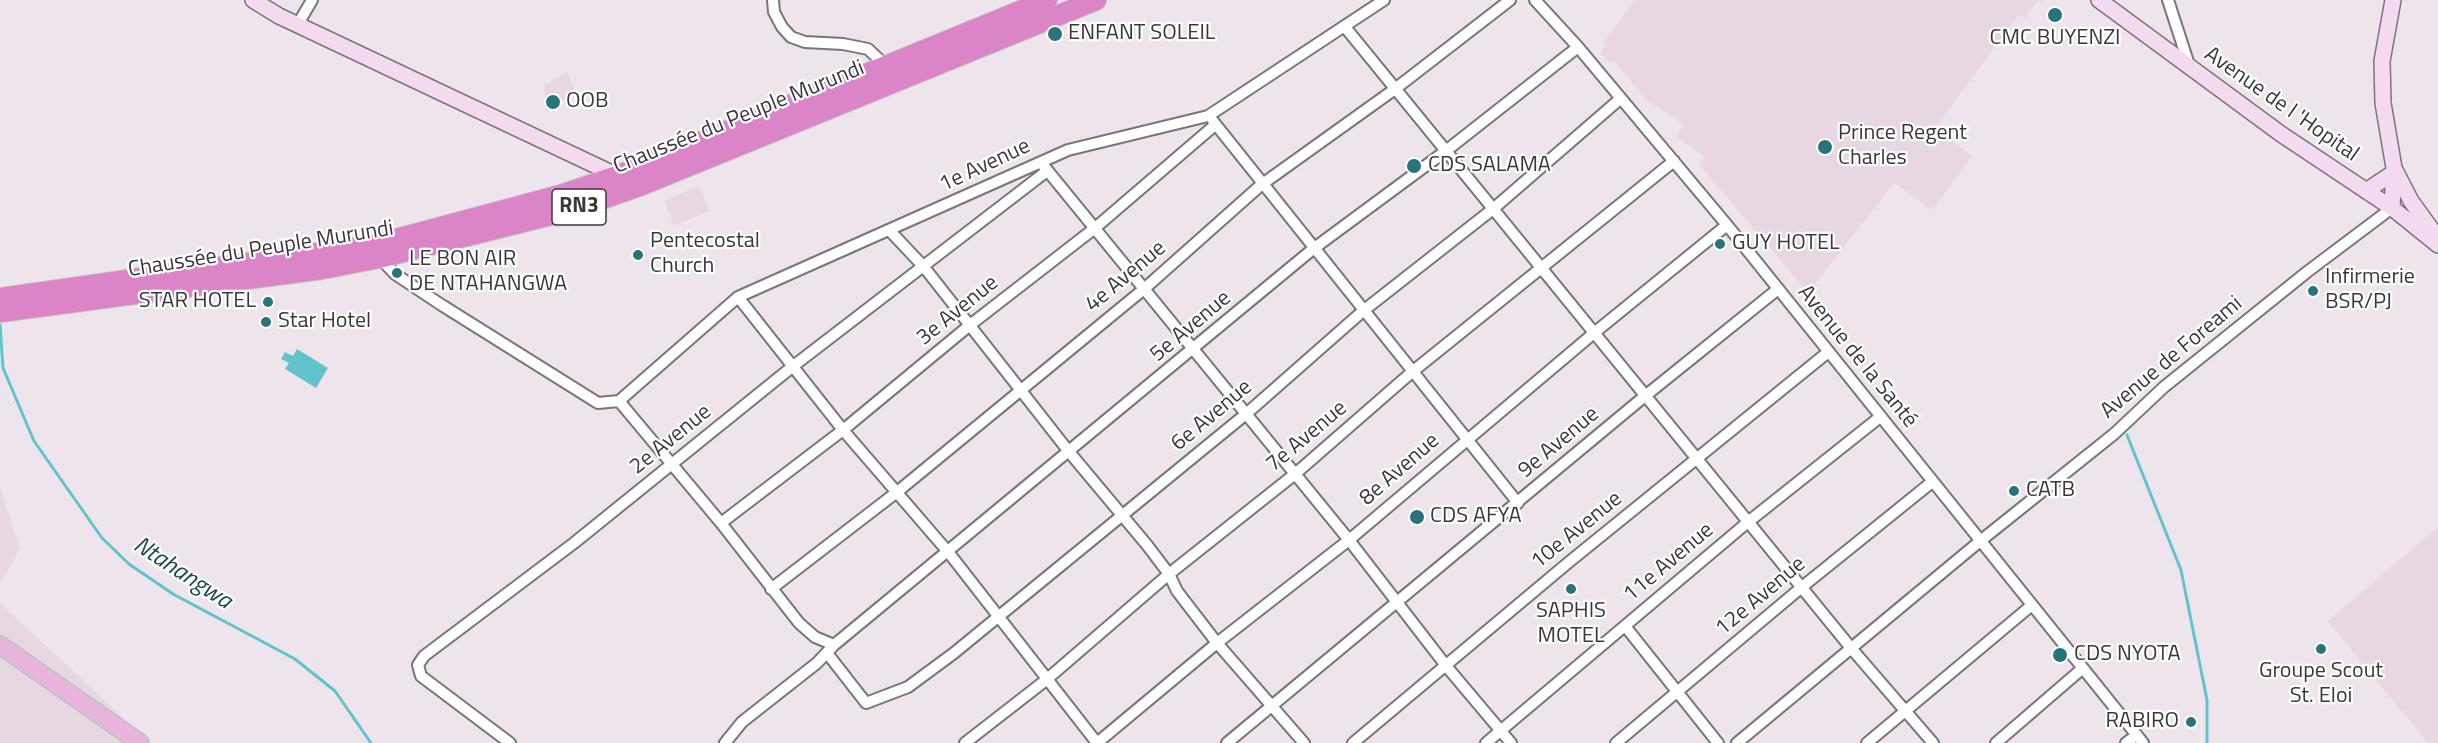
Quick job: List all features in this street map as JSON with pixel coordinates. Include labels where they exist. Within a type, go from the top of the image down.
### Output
[{"type":"highway","name":"Chaussée du Peuple Murundi","points":[[376,252],[617,176],[886,66],[1036,8],[1096,0]]},
{"type":"highway","name":"Chaussée du Peuple Murundi","points":[[0,312],[31,301],[376,252],[571,210],[642,184],[1036,8]]},
{"type":"highway","name":"Chaussée du Peuple Murundi","points":[[0,298],[31,301]]},
{"type":"main road","points":[[0,645],[140,743]]},
{"type":"street","points":[[253,0],[298,24],[617,176],[642,184]]},
{"type":"street","points":[[298,24],[312,0]]},
{"type":"street","points":[[773,0],[778,20],[791,37],[805,42],[843,44],[868,49],[886,66]]},
{"type":"street","name":"1e Avenue","points":[[619,402],[738,297],[1044,166],[1068,150],[1212,120],[1384,0]]},
{"type":"street","name":"4e Avenue","points":[[771,589],[897,492],[1144,289],[1261,185],[1395,89],[1510,0]]},
{"type":"street","name":"Avenue de la Santé","points":[[1534,0],[1578,47],[1727,225],[1827,353],[2140,739]]},
{"type":"street","name":"Avenue de l 'Hopital","points":[[2099,0],[2281,134],[2392,208],[2438,245]]},
{"type":"street","points":[[2168,0],[2190,68]]},
{"type":"street","points":[[2392,208],[2394,171],[2383,103],[2382,61],[2393,0]]},
{"type":"street","points":[[1345,27],[1448,150],[1541,269],[1851,648],[1933,743]]},
{"type":"street","name":"5e Avenue","points":[[831,649],[1195,350],[1313,249],[1448,150],[1578,47]]},
{"type":"street","name":"6e Avenue","points":[[831,649],[863,702],[869,703],[908,687],[997,618],[1246,414],[1363,311],[1493,209],[1620,99]]},
{"type":"street","points":[[1212,120],[1261,185],[1518,503]]},
{"type":"street","name":"3e Avenue","points":[[721,523],[843,430],[970,325],[1095,228],[1212,120]]},
{"type":"street","name":"7e Avenue","points":[[965,743],[1046,680],[1169,574],[1295,474],[1412,372],[1674,161]]},
{"type":"street","points":[[1044,166],[1399,601],[1446,667],[1511,743]]},
{"type":"street","name":"2e Avenue","points":[[510,743],[421,676],[418,665],[423,656],[574,543],[792,367],[924,267],[1044,166]]},
{"type":"street","points":[[2366,192],[2394,171]]},
{"type":"street","points":[[2394,171],[2411,201],[2438,238]]},
{"type":"street","name":"Avenue de Foreami","points":[[1737,743],[1979,542],[2114,434],[2164,387],[2298,279],[2392,208]]},
{"type":"street","name":"8e Avenue","points":[[1097,743],[1217,643],[1349,540],[1594,333],[1727,225]]},
{"type":"street","points":[[891,231],[924,267],[1070,453],[1123,514],[1169,574],[1177,591],[1217,643],[1304,743]]},
{"type":"street","points":[[376,252],[395,274],[598,403],[619,402],[673,464],[799,623],[831,649],[742,722],[725,743]]},
{"type":"street","name":"9e Avenue","points":[[1227,743],[1645,396],[1778,289]]},
{"type":"street","points":[[738,297],[843,430],[948,553],[1097,743]]},
{"type":"street","name":"10e Avenue","points":[[1353,743],[1569,562],[1827,353]]},
{"type":"street","name":"11e Avenue","points":[[1486,743],[1748,522],[1880,417]]},
{"type":"street","name":"12e Avenue","points":[[1616,743],[1802,586],[1932,482]]},
{"type":"street","points":[[1867,743],[2032,605]]},
{"type":"street","points":[[1625,626],[1718,743]]},
{"type":"street","points":[[1996,743],[2083,668]]},
{"type":"street","points":[[2126,743],[2140,739]]},
{"type":"shaded area","name":"Prince Regent Charles","points":[[1635,0],[2043,0],[2041,3],[2037,1],[2025,18],[2019,14],[1935,128],[1972,156],[1932,210],[1894,183],[1808,293],[1699,164],[1704,156],[1676,137],[1684,124],[1649,102],[1613,60],[1610,63],[1600,53],[1606,45],[1603,43]]},
{"type":"shaded area","name":"OOB","points":[[568,72],[575,91],[546,113],[544,85]]},
{"type":"shaded area","points":[[699,186],[710,211],[674,225],[664,201]]},
{"type":"shaded area","points":[[0,487],[20,549],[0,583]]},
{"type":"shaded area","points":[[2438,527],[2438,743],[2428,743],[2328,621]]},
{"type":"shaded area","points":[[0,603],[150,743],[0,743]]},
{"type":"water","points":[[297,349],[328,368],[316,388],[285,369],[289,363],[281,359],[285,352],[293,356]]},
{"type":"waterway","name":"Ntahangwa","points":[[0,325],[3,368],[34,441],[102,538],[129,564],[173,594],[295,659],[335,691],[371,743]]},
{"type":"waterway","points":[[2127,435],[2181,570],[2207,700],[2207,743]]},
{"type":"place","name":"CMC BUYENZI","points":[[2055,15]]},
{"type":"place","name":"ENFANT SOLEIL","points":[[1055,34]]},
{"type":"place","name":"OOB","points":[[553,102]]},
{"type":"place","name":"Prince Regent Charles","points":[[1825,147]]},
{"type":"place","name":"CDS SALAMA","points":[[1414,166]]},
{"type":"place","name":"GUY HOTEL","points":[[1720,244]]},
{"type":"place","name":"Pentecostal Church","points":[[638,255]]},
{"type":"place","name":"LE BON AIR DE NTAHANGWA","points":[[397,273]]},
{"type":"place","name":"Infirmerie BSR/PJ","points":[[2313,291]]},
{"type":"place","name":"STAR HOTEL","points":[[268,302]]},
{"type":"place","name":"Star Hotel","points":[[266,322]]},
{"type":"place","name":"CATB","points":[[2014,491]]},
{"type":"place","name":"CDS AFYA","points":[[1417,517]]},
{"type":"place","name":"SAPHIS MOTEL","points":[[1571,589]]},
{"type":"place","name":"Groupe Scout St. Eloi","points":[[2321,649]]},
{"type":"place","name":"CDS NYOTA","points":[[2060,655]]},
{"type":"place","name":"RABIRO","points":[[2191,722]]}]
